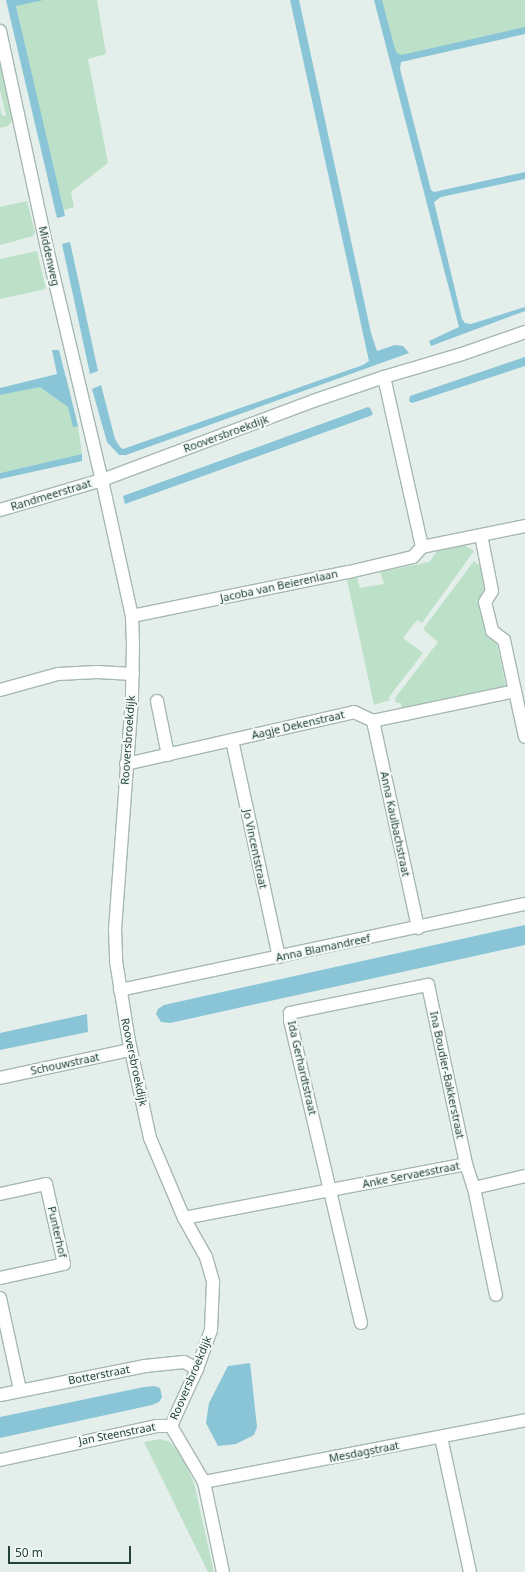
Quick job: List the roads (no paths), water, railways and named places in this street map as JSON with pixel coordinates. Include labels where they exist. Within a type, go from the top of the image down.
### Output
[{"type":"street","name":"Middenweg","points":[[0,30],[46,244],[102,480]]},
{"type":"street","name":"Rooversbroekdijk","points":[[171,1426],[197,1369],[212,1330],[213,1282],[206,1257],[184,1218],[150,1138],[130,1050],[120,990],[116,961],[116,928],[133,674],[132,616],[102,480],[313,401],[462,354],[525,332]]},
{"type":"street","points":[[384,378],[422,547]]},
{"type":"street","name":"Randmeerstraat","points":[[0,510],[102,480]]},
{"type":"street","name":"Jacoba van Beierenlaan","points":[[132,616],[413,557],[422,547],[525,526]]},
{"type":"street","points":[[481,535],[492,591],[485,602],[492,631],[504,640],[515,691],[523,714],[525,737]]},
{"type":"street","points":[[0,690],[58,674],[97,672],[133,674]]},
{"type":"street","points":[[373,721],[515,691]]},
{"type":"street","points":[[157,701],[168,755]]},
{"type":"street","name":"Aagje Dekenstraat","points":[[126,764],[354,712],[373,721]]},
{"type":"street","name":"Anna Kaulbachstraat","points":[[373,721],[418,928]]},
{"type":"street","name":"Jo Vincentstraat","points":[[232,740],[279,957]]},
{"type":"street","name":"Anna Blamandreef","points":[[120,990],[418,928],[525,904]]},
{"type":"street","name":"Ina Boudier-Bakkerstraat","points":[[428,985],[466,1164]]},
{"type":"street","name":"Ida Gerhardtstraat","points":[[331,1191],[290,1021],[290,1013],[428,985]]},
{"type":"street","name":"Schouwstraat","points":[[0,1078],[130,1050]]},
{"type":"street","name":"Anke Servaesstraat","points":[[184,1218],[466,1164],[474,1188],[496,1295]]},
{"type":"street","points":[[474,1188],[525,1176]]},
{"type":"street","name":"Punterhof","points":[[0,1194],[46,1184],[64,1264],[0,1278]]},
{"type":"street","points":[[331,1191],[362,1324]]},
{"type":"street","points":[[0,1298],[20,1390]]},
{"type":"street","name":"Botterstraat","points":[[0,1395],[145,1366],[184,1362],[197,1369]]},
{"type":"street","name":"Mesdagstraat","points":[[204,1482],[525,1420]]},
{"type":"street","name":"Jan Steenstraat","points":[[0,1460],[157,1426],[171,1426],[204,1482],[223,1572]]},
{"type":"street","points":[[441,1437],[470,1572]]},
{"type":"water","points":[[6,0],[44,0],[16,6],[65,216],[57,218]]},
{"type":"water","points":[[290,0],[299,0],[371,333],[377,351],[395,345],[403,346],[409,353],[126,455],[119,455],[107,442],[92,389],[101,385],[115,439],[123,449],[363,365],[369,361]]},
{"type":"water","points":[[374,0],[382,0],[395,49],[397,53],[401,55],[525,27],[525,34],[401,62],[400,69],[431,190],[434,192],[525,172],[525,179],[441,197],[434,202],[462,319],[465,323],[471,324],[525,307],[525,311],[431,346],[429,341],[459,327]]},
{"type":"water","points":[[70,242],[98,371],[90,374],[62,244]]},
{"type":"water","points":[[52,350],[59,350],[78,426],[73,427],[68,407],[40,387],[0,395],[0,388],[57,374]]},
{"type":"water","points":[[525,357],[525,366],[412,403],[409,401],[410,396]]},
{"type":"water","points":[[368,407],[373,414],[370,416],[125,504],[123,496]]},
{"type":"water","points":[[82,454],[82,461],[0,479],[0,473]]},
{"type":"water","points":[[525,925],[525,945],[170,1023],[161,1022],[156,1014],[158,1009],[164,1005]]},
{"type":"water","points":[[87,1014],[88,1032],[0,1050],[0,1033]]},
{"type":"water","points":[[250,1363],[257,1427],[254,1435],[236,1444],[218,1446],[206,1423],[209,1403],[228,1366]]},
{"type":"water","points":[[154,1386],[160,1388],[162,1397],[159,1402],[152,1405],[0,1438],[0,1417]]}]
